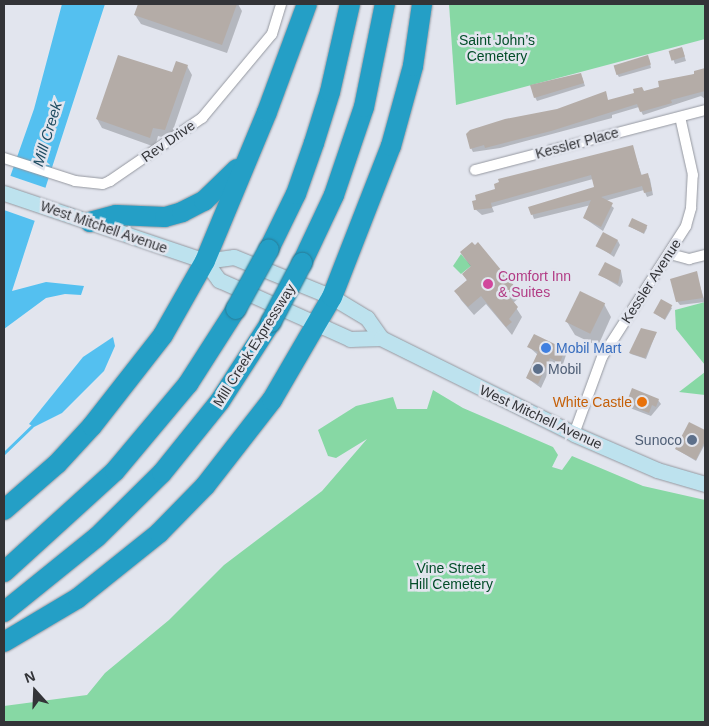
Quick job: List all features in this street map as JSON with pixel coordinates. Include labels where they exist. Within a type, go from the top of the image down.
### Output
[{"type":"highway","points":[[4,510],[57,464],[97,420],[163,335],[204,261],[248,156],[307,4]]},
{"type":"highway","points":[[4,572],[115,471],[188,384],[236,309],[269,249],[296,194],[330,92],[350,4]]},
{"type":"highway","name":"Mill Creek Expressway","points":[[4,612],[98,537],[162,473],[220,401],[271,322],[302,263],[334,195],[364,107],[385,4]]},
{"type":"highway","points":[[4,642],[78,598],[159,533],[240,445],[272,400],[332,297],[391,146],[413,66],[422,4]]},
{"type":"highway","points":[[90,222],[116,215],[146,218],[182,212],[204,201],[224,184],[248,156]]},
{"type":"main road","name":"West Mitchell Avenue","points":[[4,193],[204,261],[234,257],[332,297],[367,318],[381,338]]},
{"type":"main road","name":"West Mitchell Avenue","points":[[204,261],[219,280],[350,339],[381,338],[574,434],[657,470],[705,484]]},
{"type":"street","name":"Rev Drive","points":[[4,158],[75,180],[102,184],[110,181],[202,118],[272,34],[281,4]]},
{"type":"street","points":[[680,117],[705,110]]},
{"type":"street","name":"Kessler Place","points":[[475,170],[680,117]]},
{"type":"street","name":"Kessler Avenue","points":[[574,434],[602,357],[670,254],[686,226],[693,189],[680,117]]},
{"type":"street","points":[[670,254],[689,259],[705,255]]},
{"type":"green space","name":"Saint John’s Cemetery","points":[[449,4],[705,4],[705,39],[456,105]]},
{"type":"green space","points":[[461,254],[471,266],[461,274],[453,266]]},
{"type":"green space","points":[[705,302],[705,365],[676,329],[675,310]]},
{"type":"green space","points":[[705,372],[705,395],[679,392]]},
{"type":"green space","name":"Vine Street Hill Cemetery","points":[[433,390],[463,408],[553,447],[558,455],[552,467],[562,470],[572,456],[643,486],[705,500],[705,722],[4,722],[4,706],[87,695],[105,673],[169,620],[224,565],[322,491],[367,439],[336,458],[328,456],[318,430],[356,406],[393,397],[397,409],[427,409]]},
{"type":"water","name":"Mill Creek","points":[[62,4],[105,4],[12,291],[46,282],[84,286],[81,295],[65,294],[46,298],[4,329],[4,194],[34,109]]},
{"type":"water","points":[[113,337],[115,346],[104,371],[62,413],[34,427],[29,424],[83,357]]},
{"type":"pier","points":[[8,175],[49,189],[38,222],[4,210],[4,187]]},
{"type":"building","points":[[138,4],[237,4],[222,45],[134,15]]},
{"type":"building","points":[[682,47],[685,57],[672,61],[669,51]]},
{"type":"building","points":[[118,55],[172,72],[176,61],[188,65],[165,130],[153,128],[150,138],[96,119]]},
{"type":"building","points":[[648,55],[651,65],[616,75],[614,66]]},
{"type":"building","points":[[705,68],[705,91],[671,100],[672,103],[640,112],[637,104],[551,131],[485,148],[484,145],[470,149],[466,134],[470,130],[505,119],[557,109],[606,91],[608,100],[634,93],[633,89],[642,87],[644,91],[659,87],[658,81],[694,74],[694,71]]},
{"type":"building","points":[[581,73],[584,83],[534,98],[530,85]]},
{"type":"building","points":[[633,145],[641,175],[648,173],[652,191],[644,193],[642,186],[601,197],[613,203],[601,227],[583,218],[591,200],[531,215],[528,207],[594,187],[591,175],[491,203],[492,208],[474,210],[472,201],[476,200],[475,195],[495,189],[494,184],[499,182],[498,179]]},
{"type":"building","points":[[632,218],[647,225],[644,233],[628,226]]},
{"type":"building","points":[[603,232],[618,240],[610,254],[595,246]]},
{"type":"building","name":"Comfort Inn & Suites","points":[[472,242],[475,245],[478,242],[516,288],[508,295],[518,307],[509,319],[512,322],[506,327],[481,296],[468,307],[454,291],[467,280],[462,274],[471,266],[460,252]]},
{"type":"building","points":[[605,262],[621,270],[618,284],[598,275]]},
{"type":"building","points":[[697,271],[703,298],[676,302],[670,279]]},
{"type":"building","points":[[580,291],[605,303],[590,334],[565,322]]},
{"type":"building","points":[[661,299],[672,305],[665,319],[653,313]]},
{"type":"building","points":[[641,328],[657,332],[645,358],[629,353]]},
{"type":"building","points":[[534,334],[565,349],[560,363],[550,358],[538,384],[526,378],[538,352],[527,347]]},
{"type":"building","name":"White Castle","points":[[632,388],[659,399],[656,407],[652,405],[649,413],[626,404]]},
{"type":"building","name":"Sunoco","points":[[689,422],[705,430],[705,441],[696,460],[675,449]]},
{"type":"waterway","points":[[4,453],[32,426]]},
{"type":"place","name":"Comfort Inn & Suites","points":[[488,284]]},
{"type":"place","name":"Mobil Mart","points":[[546,348]]},
{"type":"place","name":"Mobil","points":[[538,369]]},
{"type":"place","name":"White Castle","points":[[642,402]]},
{"type":"place","name":"Sunoco","points":[[692,440]]}]
